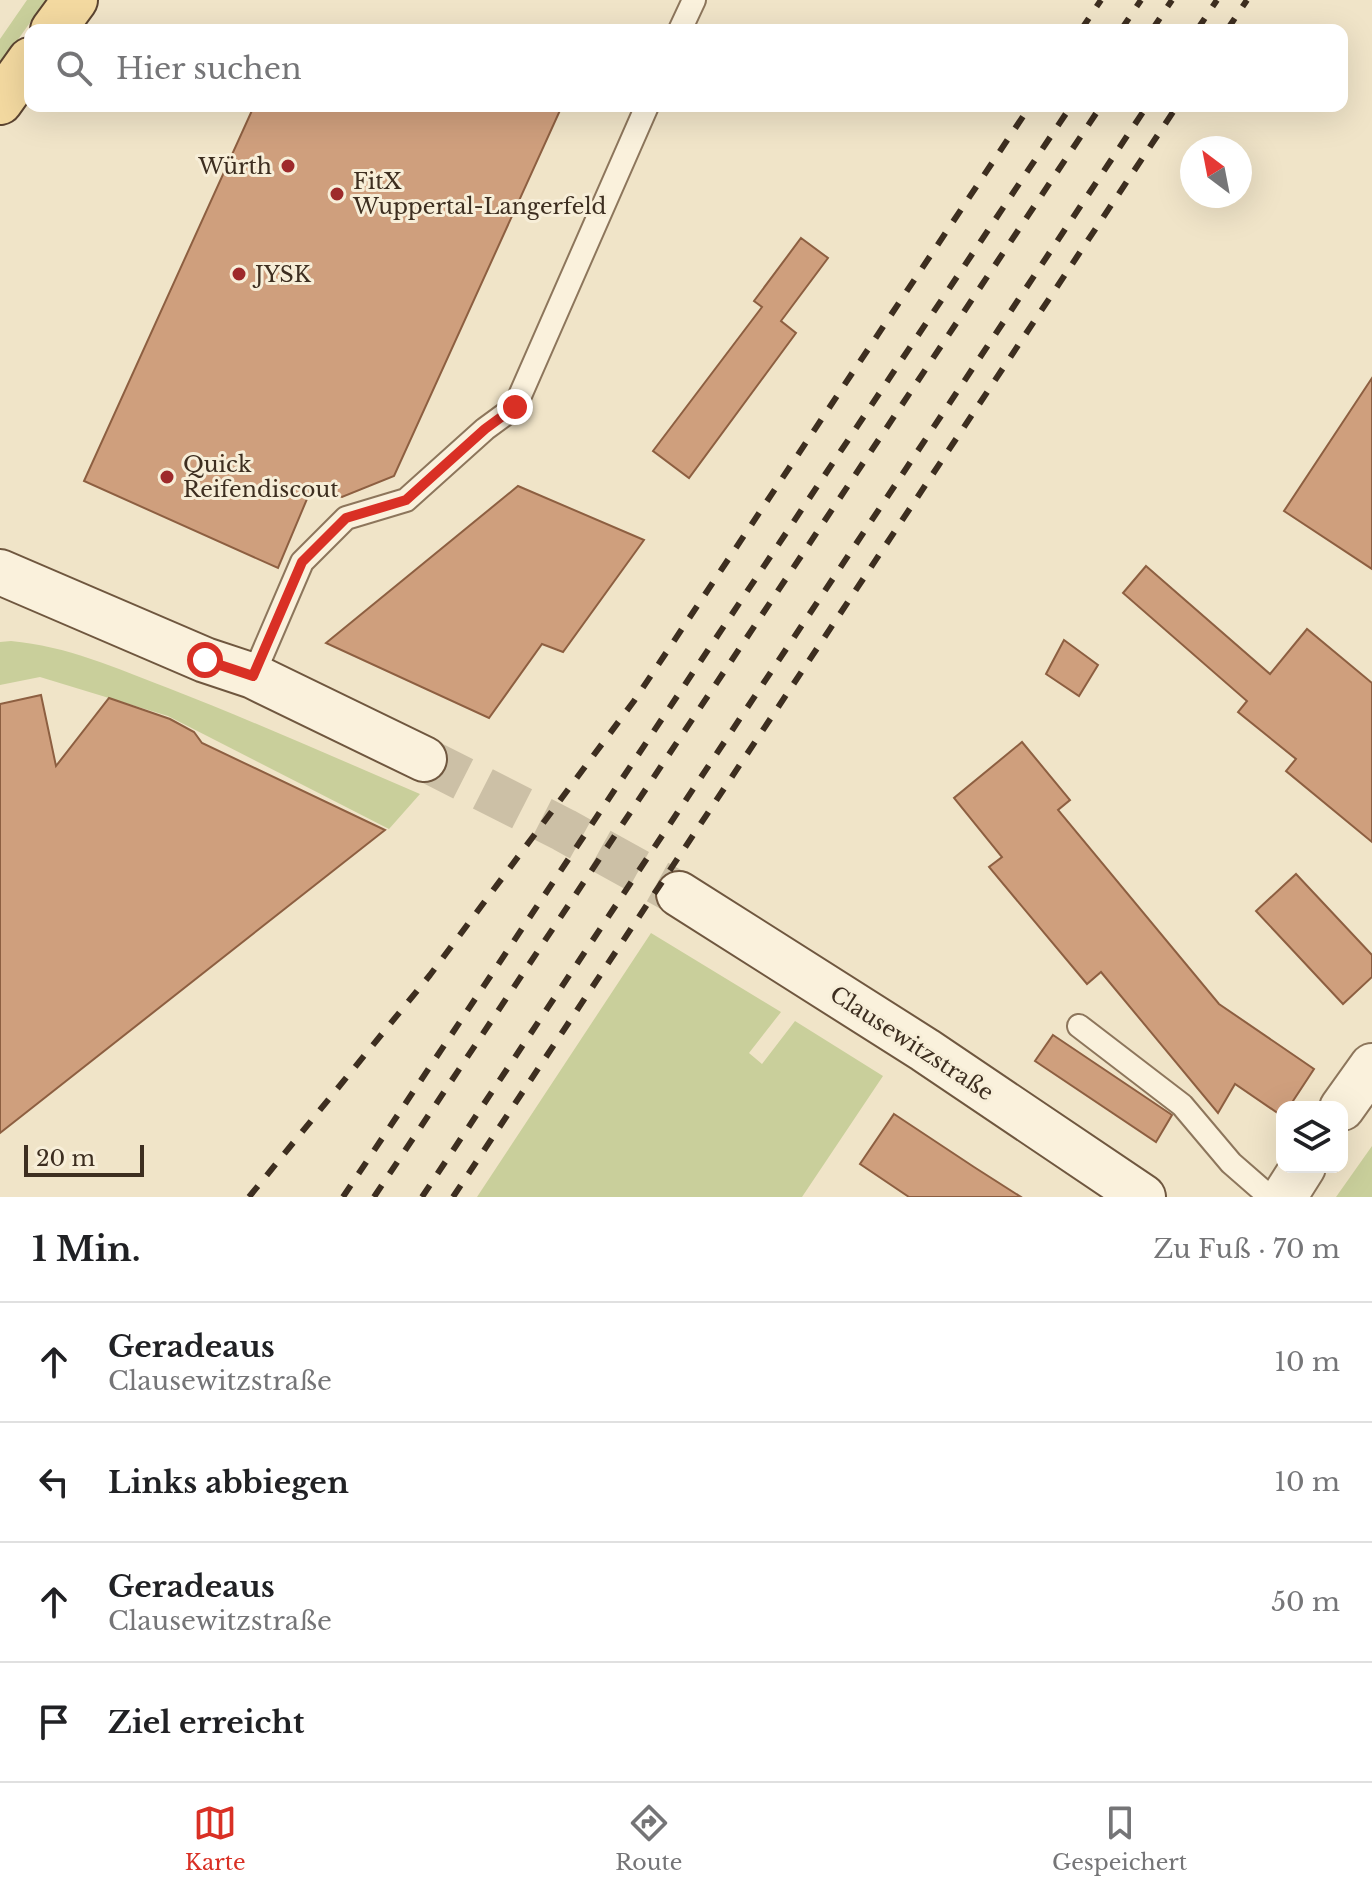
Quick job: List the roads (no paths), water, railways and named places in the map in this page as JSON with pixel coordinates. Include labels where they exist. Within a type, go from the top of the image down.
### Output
[{"type":"main road","points":[[57,24],[75,0]]},
{"type":"main road","points":[[0,102],[24,68]]},
{"type":"street","points":[[4,576],[205,660],[253,676],[424,759]]},
{"type":"street","name":"Clausewitzstraße","points":[[679,894],[925,1050],[1143,1197]]},
{"type":"street","points":[[1347,1101],[1372,1066]]},
{"type":"street","points":[[1284,1197],[1299,1173]]},
{"type":"lane","points":[[683,24],[691,4]]},
{"type":"lane","points":[[253,676],[302,562],[346,518],[406,500],[485,429],[515,407],[644,112]]},
{"type":"lane","points":[[1079,1026],[1182,1105],[1231,1163],[1270,1197]]},
{"type":"tunnel","points":[[424,759],[564,830],[679,894]]},
{"type":"railway","points":[[1085,24],[1101,0]]},
{"type":"railway","points":[[1125,24],[1141,0]]},
{"type":"railway","points":[[1156,24],[1172,0]]},
{"type":"railway","points":[[1201,24],[1217,0]]},
{"type":"railway","points":[[1231,24],[1247,0]]},
{"type":"railway","points":[[249,1197],[430,975],[634,701],[1026,112]]},
{"type":"railway","points":[[343,1197],[1067,112]]},
{"type":"railway","points":[[374,1197],[1097,112]]},
{"type":"railway","points":[[422,1197],[1143,112]]},
{"type":"railway","points":[[453,1197],[1173,112]]},
{"type":"place","name":"Würth","points":[[288,166]]},
{"type":"place","name":"FitX Wuppertal-Langerfeld","points":[[337,194]]},
{"type":"place","name":"JYSK","points":[[239,274]]},
{"type":"place","name":"Quick Reifendiscout","points":[[167,477]]}]
